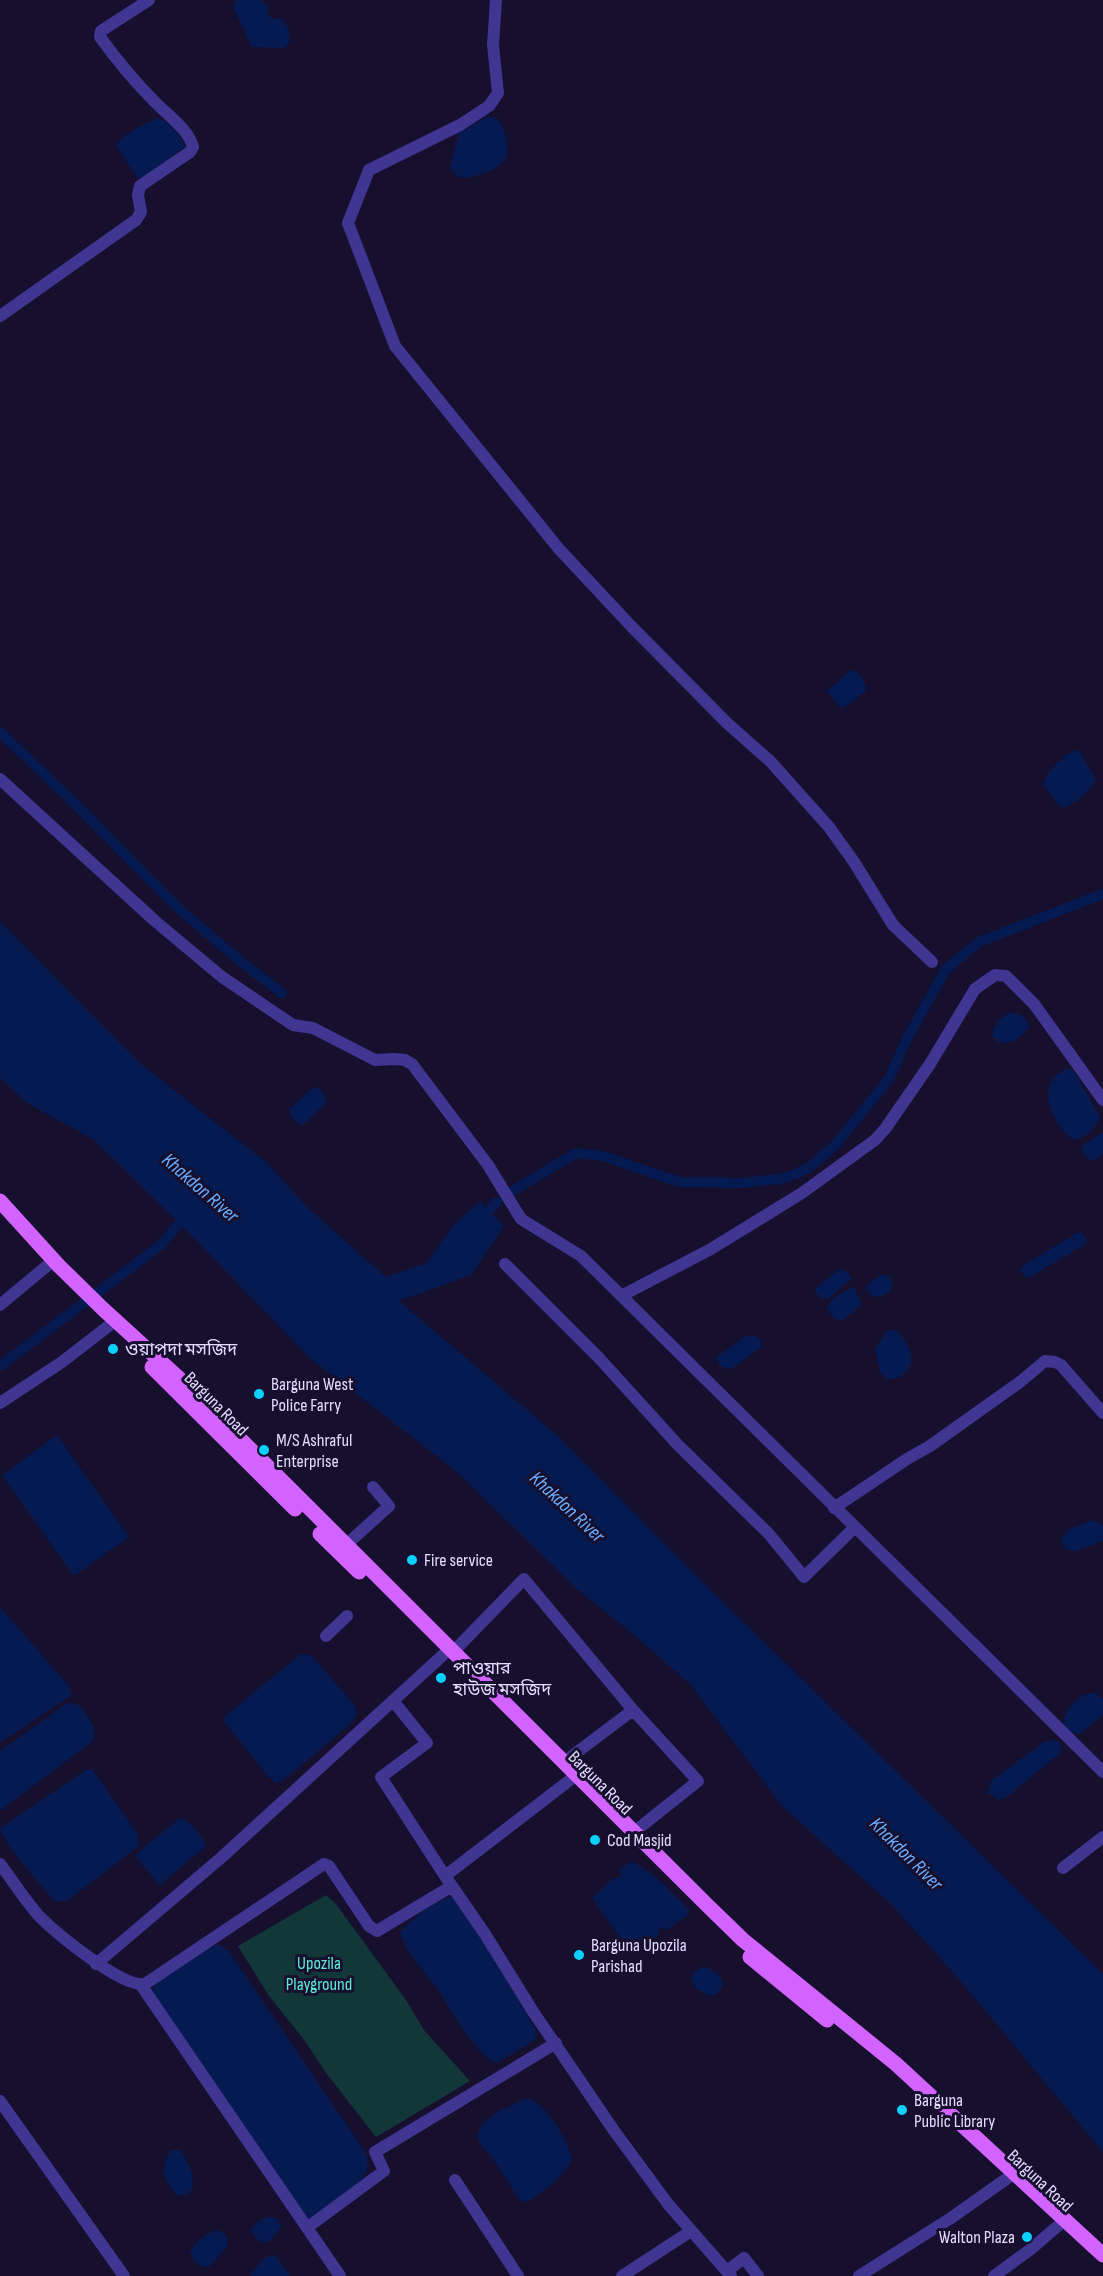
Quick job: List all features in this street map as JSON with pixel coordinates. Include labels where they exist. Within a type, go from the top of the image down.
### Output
[{"type":"main road","name":"Barguna Road","points":[[0,1201],[118,1324],[129,1331],[182,1381],[346,1545],[448,1654],[659,1869],[759,1965],[860,2045],[1008,2177],[1103,2266]]},
{"type":"main road","name":"Barguna Road","points":[[118,1324],[143,1358],[448,1654],[564,1762],[743,1940],[896,2064],[1103,2255]]},
{"type":"street","points":[[0,316],[136,220],[141,212],[138,195],[141,186],[190,152],[193,147],[190,138],[112,55],[100,37],[101,31],[148,0]]},
{"type":"street","points":[[496,0],[493,45],[498,93],[489,106],[460,125],[369,170],[348,223],[395,346],[559,549],[719,715],[770,761],[822,819],[854,862],[893,925],[932,962]]},
{"type":"street","points":[[0,778],[155,921],[222,977],[293,1025],[313,1028],[375,1060],[405,1060],[412,1064],[488,1165],[522,1219],[581,1256],[1103,1772]]},
{"type":"street","points":[[621,1296],[711,1249],[802,1193],[875,1140],[930,1064],[975,989],[995,975],[1006,976],[1034,1004],[1103,1100]]},
{"type":"street","points":[[0,1305],[57,1263]]},
{"type":"street","points":[[505,1264],[599,1358],[678,1445],[769,1534],[804,1577],[854,1528]]},
{"type":"street","points":[[0,1403],[118,1324]]},
{"type":"street","points":[[834,1508],[930,1446],[1020,1382],[1045,1361],[1061,1365],[1103,1413]]},
{"type":"street","points":[[346,1545],[388,1506],[373,1487]]},
{"type":"street","points":[[96,1964],[222,1857],[448,1654],[524,1580],[633,1710],[698,1781],[634,1832]]},
{"type":"street","points":[[326,1636],[346,1616]]},
{"type":"street","points":[[393,1702],[427,1743],[381,1777],[485,1934],[532,2010],[615,2132],[668,2204],[729,2273],[744,2258],[758,2276]]},
{"type":"street","points":[[564,1762],[633,1710]]},
{"type":"street","points":[[0,1864],[39,1916],[96,1964],[129,1982],[141,1985],[146,1984],[322,1865],[329,1866],[369,1926],[377,1930],[449,1881],[570,1780]]},
{"type":"street","points":[[1063,1868],[1103,1838]]},
{"type":"street","points":[[141,1985],[340,2276]]},
{"type":"street","points":[[308,2227],[384,2171],[375,2152],[556,2043]]},
{"type":"street","points":[[0,2101],[124,2276]]},
{"type":"street","points":[[859,2276],[951,2218],[1008,2177]]},
{"type":"street","points":[[455,2180],[518,2276]]},
{"type":"street","points":[[994,2276],[1059,2225]]},
{"type":"street","points":[[622,2276],[691,2231]]},
{"type":"green space","name":"Upozila Playground","points":[[326,1895],[336,1904],[406,2000],[424,2030],[470,2081],[376,2137],[269,1996],[238,1946]]},
{"type":"water","points":[[236,0],[261,0],[267,4],[269,16],[281,19],[286,24],[290,42],[285,48],[252,47],[233,7]]},
{"type":"water","points":[[488,116],[498,120],[502,125],[507,145],[506,158],[498,166],[485,173],[460,177],[450,167],[459,133]]},
{"type":"water","points":[[157,118],[167,122],[175,129],[185,147],[141,179],[136,176],[116,146],[129,133]]},
{"type":"water","points":[[851,670],[862,678],[866,691],[842,709],[827,691]]},
{"type":"water","points":[[1076,750],[1080,752],[1096,780],[1081,797],[1061,808],[1043,785],[1056,764]]},
{"type":"water","name":"Khakdon River","points":[[0,922],[142,1065],[266,1162],[309,1209],[386,1277],[427,1263],[453,1225],[480,1201],[504,1226],[471,1275],[399,1301],[559,1437],[714,1593],[1103,1974],[1103,2152],[964,1985],[893,1906],[783,1807],[690,1684],[578,1590],[456,1471],[311,1359],[193,1237],[94,1140],[26,1102],[0,1078]]},
{"type":"water","points":[[1014,1012],[1024,1017],[1029,1027],[1023,1035],[1016,1039],[999,1043],[992,1036],[995,1027],[1002,1017]]},
{"type":"water","points":[[1066,1069],[1072,1069],[1075,1073],[1100,1117],[1090,1132],[1075,1140],[1058,1124],[1049,1101],[1050,1083]]},
{"type":"water","points":[[314,1087],[322,1090],[327,1102],[302,1126],[293,1119],[289,1109]]},
{"type":"water","points":[[1103,1132],[1103,1154],[1094,1160],[1089,1160],[1082,1152],[1083,1145]]},
{"type":"water","points":[[1080,1232],[1087,1239],[1085,1244],[1031,1277],[1027,1278],[1020,1270],[1024,1265]]},
{"type":"water","points":[[844,1270],[851,1276],[851,1279],[828,1299],[820,1298],[815,1291],[816,1288],[837,1271]]},
{"type":"water","points":[[879,1276],[890,1277],[893,1283],[890,1291],[881,1297],[873,1296],[866,1290],[866,1286]]},
{"type":"water","points":[[852,1287],[862,1305],[843,1320],[834,1319],[827,1307],[835,1297]]},
{"type":"water","points":[[894,1329],[907,1343],[911,1359],[906,1372],[888,1380],[880,1372],[875,1349],[886,1332]]},
{"type":"water","points":[[746,1336],[755,1336],[761,1340],[762,1346],[733,1368],[720,1366],[716,1357]]},
{"type":"water","points":[[57,1435],[129,1537],[74,1576],[2,1475]]},
{"type":"water","points":[[1092,1520],[1103,1525],[1103,1541],[1073,1552],[1064,1547],[1061,1538],[1069,1529]]},
{"type":"water","points":[[0,1607],[69,1686],[72,1695],[0,1743]]},
{"type":"water","points":[[301,1654],[314,1658],[355,1706],[357,1713],[353,1722],[285,1779],[276,1783],[224,1721],[224,1717]]},
{"type":"water","points":[[1095,1692],[1103,1699],[1103,1715],[1080,1734],[1070,1732],[1063,1724],[1070,1707],[1083,1696]]},
{"type":"water","points":[[66,1704],[79,1705],[91,1722],[94,1731],[93,1741],[0,1811],[0,1751]]},
{"type":"water","points":[[1057,1740],[1062,1747],[1059,1754],[1007,1797],[999,1800],[988,1793],[991,1781],[1045,1741]]},
{"type":"water","points":[[92,1769],[137,1833],[139,1846],[67,1901],[54,1901],[15,1854],[0,1828],[86,1770]]},
{"type":"water","points":[[180,1818],[196,1829],[206,1846],[160,1885],[135,1857]]},
{"type":"water","points":[[630,1862],[653,1875],[689,1910],[689,1914],[667,1930],[660,1927],[658,1936],[633,1950],[624,1943],[592,1898],[611,1880],[621,1876],[619,1870]]},
{"type":"water","points":[[453,1897],[474,1925],[536,2030],[535,2040],[497,2063],[489,2059],[472,2041],[436,1987],[411,1955],[400,1933],[422,1912]]},
{"type":"water","points":[[218,1944],[228,1950],[367,2155],[368,2166],[357,2185],[337,2202],[307,2220],[153,1997],[152,1989],[166,1975],[191,1957]]},
{"type":"water","points":[[702,1967],[714,1971],[722,1979],[722,1987],[717,1994],[709,1996],[696,1988],[691,1979],[694,1972]]},
{"type":"water","points":[[526,2098],[541,2106],[555,2122],[566,2141],[572,2158],[552,2184],[525,2202],[519,2199],[495,2161],[480,2144],[478,2134],[480,2127],[493,2115]]},
{"type":"water","points":[[172,2150],[179,2150],[191,2171],[193,2184],[188,2195],[177,2195],[166,2179],[165,2162]]},
{"type":"water","points":[[272,2217],[277,2219],[281,2227],[269,2242],[260,2241],[251,2231],[259,2221]]},
{"type":"water","points":[[219,2230],[227,2236],[227,2247],[208,2268],[202,2266],[190,2252],[202,2238]]},
{"type":"water","points":[[275,2255],[290,2276],[249,2276],[265,2257]]},
{"type":"waterway","points":[[0,732],[176,906],[241,962],[282,993]]},
{"type":"waterway","points":[[511,1192],[576,1153],[603,1156],[679,1182],[741,1183],[780,1179],[810,1167],[837,1143],[889,1079],[907,1039],[946,969],[979,942],[1103,894]]},
{"type":"waterway","points":[[479,1221],[497,1202]]},
{"type":"waterway","points":[[0,1366],[161,1245],[187,1213]]},
{"type":"place","name":"ওয়াপদা মসজিদ","points":[[113,1349]]},
{"type":"place","name":"Barguna West Police Farry","points":[[259,1394]]},
{"type":"place","name":"M/S Ashraful Enterprise","points":[[264,1450]]},
{"type":"place","name":"Fire service","points":[[412,1560]]},
{"type":"place","name":"পাওয়ার হাউজ মসজিদ","points":[[441,1678]]},
{"type":"place","name":"Cod Masjid","points":[[595,1840]]},
{"type":"place","name":"Barguna Upozila Parishad","points":[[579,1955]]},
{"type":"place","name":"Barguna Public Library","points":[[902,2110]]},
{"type":"place","name":"Walton Plaza","points":[[1027,2237]]}]
